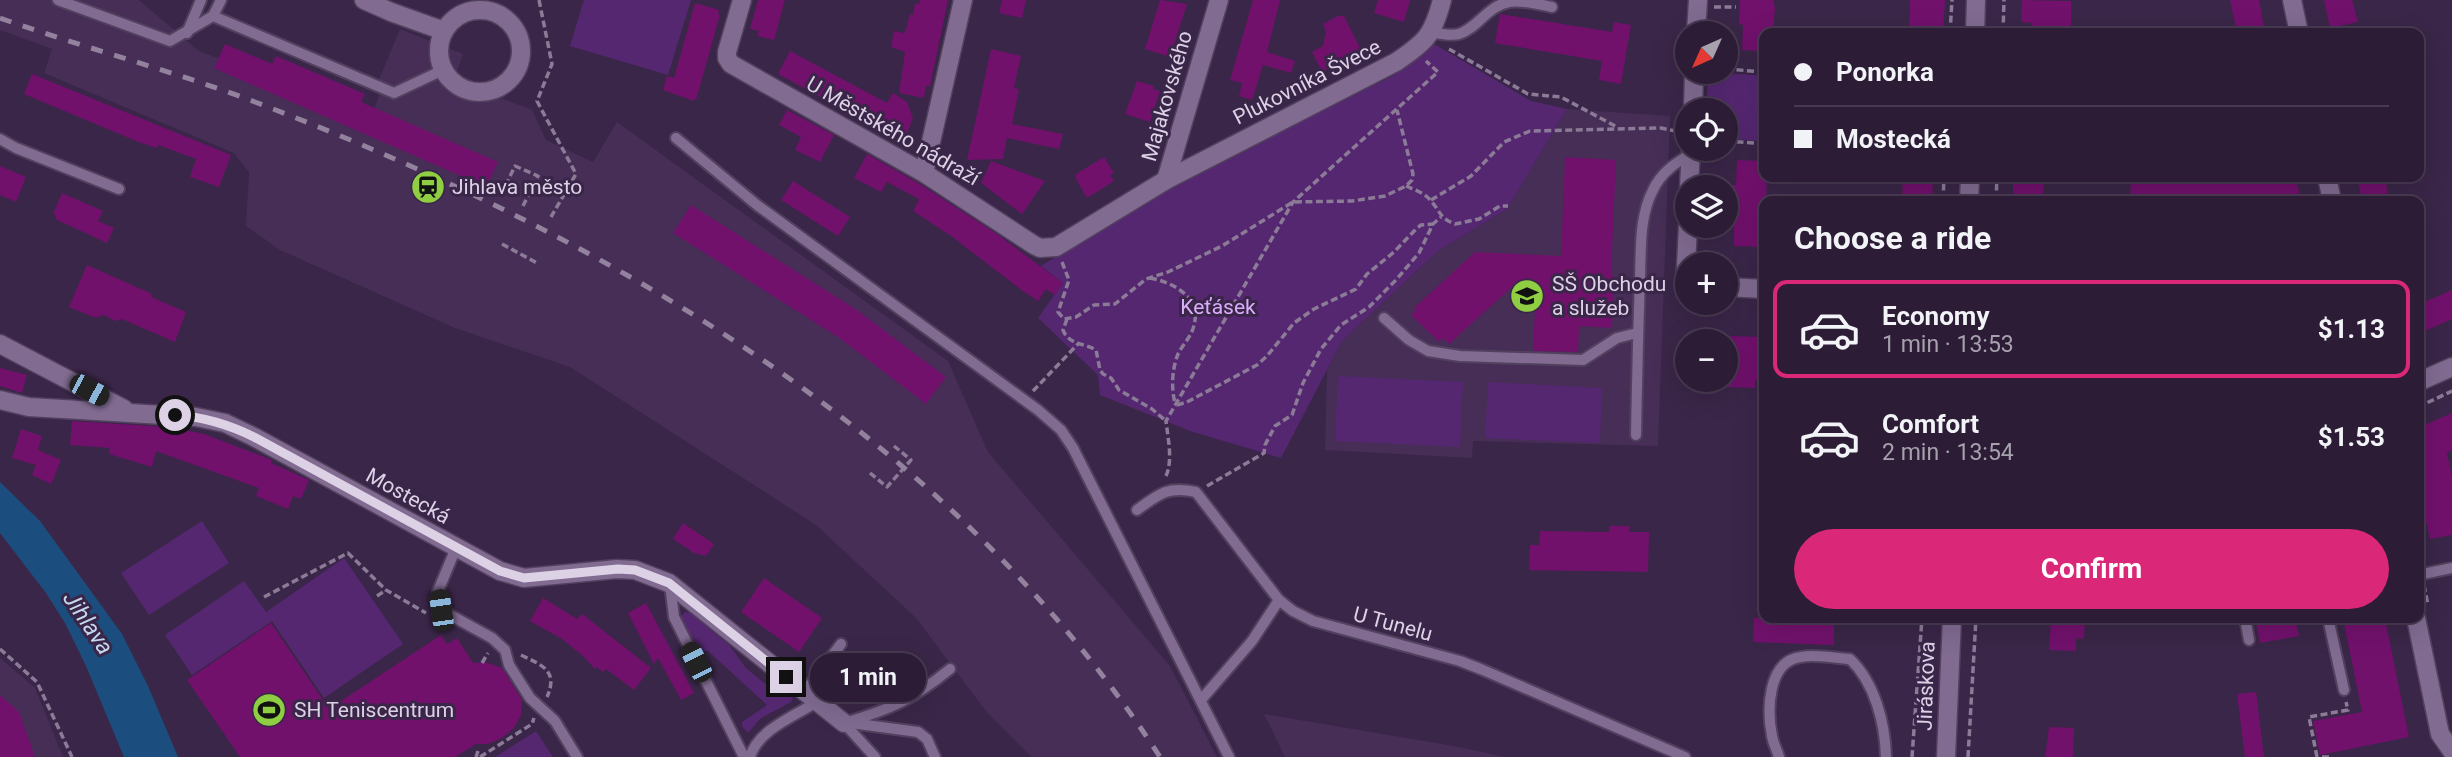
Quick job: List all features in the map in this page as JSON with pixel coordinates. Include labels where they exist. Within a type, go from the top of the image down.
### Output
[{"type":"street","points":[[363,0],[442,37]]},
{"type":"street","name":"U Městského nádraží","points":[[742,0],[727,52],[727,58],[740,69],[924,173],[1034,245]]},
{"type":"street","points":[[924,173],[964,0]]},
{"type":"street","name":"Majakovského","points":[[1034,245],[1040,248],[1056,247],[1166,180],[1219,0]]},
{"type":"street","name":"Plukovníka Švece","points":[[1166,180],[1383,70],[1440,34],[1442,0]]},
{"type":"street","points":[[1975,28],[1976,0]]},
{"type":"street","points":[[2292,0],[2298,28]]},
{"type":"street","points":[[499,7],[520,39],[522,53],[519,66],[512,78],[502,87],[476,93],[463,89],[443,70],[439,57],[442,37],[453,20],[465,13],[499,7]]},
{"type":"street","points":[[1738,288],[1759,289]]},
{"type":"street","name":"Mostecká","points":[[0,344],[131,412]]},
{"type":"street","points":[[2424,379],[2452,367]]},
{"type":"street","name":"Mostecká","points":[[0,400],[29,407],[197,416],[225,423],[500,571],[524,578],[618,569],[635,570],[669,583],[844,723]]},
{"type":"street","name":"Jiráskova","points":[[1946,757],[1952,623]]},
{"type":"street","points":[[2417,623],[2440,734],[2452,751]]},
{"type":"lane","points":[[58,0],[170,41],[213,16],[221,0]]},
{"type":"lane","points":[[187,33],[201,0]]},
{"type":"lane","points":[[1440,34],[1465,31],[1492,8],[1509,2],[1523,1],[1552,7]]},
{"type":"lane","points":[[213,16],[394,93],[443,70]]},
{"type":"lane","points":[[676,138],[757,205],[1024,400],[1061,430],[1073,448],[1229,757]]},
{"type":"lane","points":[[0,139],[119,189]]},
{"type":"lane","points":[[1636,435],[1637,333],[1645,211],[1662,176],[1678,161]]},
{"type":"lane","points":[[1384,318],[1409,340],[1428,351],[1460,356],[1583,360],[1617,338],[1637,333]]},
{"type":"lane","points":[[1138,510],[1158,494],[1176,488],[1196,492]]},
{"type":"lane","name":"U Tunelu","points":[[1196,492],[1279,600],[1293,611],[1313,621],[1460,661],[1685,757]]},
{"type":"lane","points":[[456,548],[438,592],[441,610],[492,638],[505,650],[509,664],[530,698],[555,721],[577,757]]},
{"type":"lane","points":[[2424,574],[2452,568]]},
{"type":"lane","points":[[669,583],[674,617],[744,757]]},
{"type":"lane","points":[[1201,700],[1252,641],[1279,600]]},
{"type":"lane","points":[[2246,623],[2249,640]]},
{"type":"lane","points":[[2329,623],[2344,690]]},
{"type":"lane","points":[[750,757],[753,746],[763,736],[811,697],[841,644]]},
{"type":"lane","points":[[1779,757],[1772,736],[1770,700],[1776,675],[1785,664],[1799,657],[1850,659],[1864,672],[1885,737],[1886,757]]},
{"type":"lane","points":[[844,723],[902,704],[950,669]]},
{"type":"lane","points":[[844,723],[875,757]]},
{"type":"lane","points":[[844,723],[918,732],[927,739],[935,757]]},
{"type":"path","points":[[539,0],[552,64],[537,101],[576,174],[551,218]]},
{"type":"path","points":[[1950,28],[1952,0]]},
{"type":"path","points":[[2003,28],[2004,0]]},
{"type":"path","points":[[1703,4],[1735,7]]},
{"type":"path","points":[[1440,34],[1449,48],[1528,94],[1561,97],[1619,128]]},
{"type":"path","points":[[1738,70],[1759,72]]},
{"type":"path","points":[[1067,319],[1076,317],[1094,305],[1115,304],[1150,278],[1222,246],[1293,202],[1438,72]]},
{"type":"path","points":[[1293,202],[1370,199],[1397,192],[1406,186],[1412,180],[1413,174],[1397,109]]},
{"type":"path","points":[[1431,200],[1471,176],[1504,142],[1530,131],[1661,128],[1675,131]]},
{"type":"path","points":[[1738,142],[1759,142]]},
{"type":"path","points":[[501,195],[514,166],[538,176],[523,206]]},
{"type":"path","points":[[1406,186],[1424,194],[1441,217],[1455,224],[1479,219],[1500,206],[1508,206]]},
{"type":"path","points":[[1158,494],[1168,471],[1166,421],[1293,202]]},
{"type":"path","points":[[1196,492],[1264,453],[1275,426],[1292,415],[1303,383],[1321,348],[1340,326],[1369,307],[1396,280],[1419,253],[1433,224],[1441,217]]},
{"type":"path","points":[[1175,405],[1187,402],[1257,365],[1304,315],[1356,289],[1367,274],[1417,228],[1433,224]]},
{"type":"path","points":[[502,244],[537,263]]},
{"type":"path","points":[[1061,259],[1069,280],[1058,312],[1067,319]]},
{"type":"path","points":[[1150,278],[1162,280],[1182,290],[1195,314],[1195,323],[1174,367],[1172,394],[1175,405]]},
{"type":"path","points":[[1614,282],[1660,284]]},
{"type":"path","points":[[1067,319],[1063,330],[1065,336],[1096,350],[1100,370],[1127,395],[1152,409],[1166,421]]},
{"type":"path","points":[[1024,400],[1078,344]]},
{"type":"path","points":[[2424,404],[2452,391]]},
{"type":"path","points":[[870,473],[887,487],[911,460],[894,446]]},
{"type":"path","points":[[264,597],[348,553],[386,590],[377,596]]},
{"type":"path","points":[[1912,757],[1922,623]]},
{"type":"path","points":[[1968,757],[1976,623]]},
{"type":"path","points":[[0,649],[37,682],[72,757]]},
{"type":"path","points":[[482,663],[488,653]]},
{"type":"path","points":[[478,757],[532,724],[551,688],[549,672],[544,666],[519,654],[509,664]]},
{"type":"path","points":[[2329,757],[2320,757],[2309,717],[2348,710],[2344,690]]},
{"type":"path","points":[[478,751],[478,757]]},
{"type":"shaded area","points":[[0,0],[139,0],[199,51],[371,117],[383,86],[378,82],[400,29],[463,54],[454,80],[532,110],[546,140],[593,162],[617,122],[948,361],[988,452],[1170,666],[1217,757],[1032,757],[985,710],[916,618],[816,525],[570,367],[455,328],[280,250],[246,226],[249,172],[234,153],[44,73],[52,49],[0,30]]},
{"type":"shaded area","name":"SŠ Obchodu a služeb","points":[[1567,109],[1670,116],[1658,446],[1473,441],[1472,458],[1325,450],[1327,370],[1342,341],[1438,251],[1507,209]]},
{"type":"shaded area","points":[[0,658],[35,688],[63,757],[0,757]]},
{"type":"shaded area","points":[[1264,714],[1454,746],[1505,757],[1285,757]]},
{"type":"green space","points":[[584,0],[691,0],[668,75],[570,46]]},
{"type":"green space","name":"Keťásek","points":[[1434,44],[1531,101],[1567,109],[1507,209],[1438,251],[1342,341],[1281,458],[1193,432],[1100,395],[1098,375],[1038,318],[1063,283],[1041,266],[1169,188],[1394,75]]},
{"type":"green space","points":[[1738,74],[1759,76],[1759,140],[1738,139],[1738,98],[1707,98],[1708,84],[1738,84]]},
{"type":"green space","points":[[1338,376],[1463,382],[1460,447],[1335,441]]},
{"type":"green space","points":[[1488,382],[1602,388],[1600,443],[1485,438]]},
{"type":"green space","points":[[202,521],[229,563],[149,615],[121,573]]},
{"type":"green space","points":[[344,558],[403,644],[324,698],[272,621],[192,675],[165,635],[244,581],[266,612]]},
{"type":"green space","points":[[685,612],[690,613],[730,646],[746,668],[764,683],[791,695],[791,702],[761,718],[748,733],[742,722],[767,705],[708,651],[696,651],[680,621]]},
{"type":"green space","points":[[536,731],[553,757],[495,757]]},
{"type":"water","name":"Jihlava","points":[[0,482],[40,521],[122,634],[148,686],[178,757],[124,757],[65,623],[46,593],[0,533]]},
{"type":"building","points":[[758,0],[785,0],[774,40],[757,36],[759,31],[750,29]]},
{"type":"building","points":[[920,0],[948,0],[930,86],[926,86],[924,98],[899,93],[905,52],[891,47],[894,31],[905,33],[915,3],[919,4]]},
{"type":"building","points":[[1002,0],[1026,0],[1022,18],[999,13]]},
{"type":"building","points":[[1160,0],[1187,4],[1170,57],[1145,49]]},
{"type":"building","points":[[1253,0],[1280,0],[1267,52],[1295,61],[1291,73],[1263,65],[1252,100],[1239,96],[1242,83],[1230,80]]},
{"type":"building","points":[[1378,0],[1410,0],[1404,22],[1374,13]]},
{"type":"building","points":[[1740,0],[1773,0],[1773,28],[1759,28],[1759,51],[1742,50],[1743,25],[1739,24]]},
{"type":"building","points":[[1910,0],[1945,0],[1943,28],[1909,28]]},
{"type":"building","points":[[2022,0],[2071,1],[2071,28],[2032,28],[2032,23],[2021,22]]},
{"type":"building","points":[[2230,0],[2259,0],[2264,28],[2236,28]]},
{"type":"building","points":[[2324,0],[2352,0],[2358,22],[2330,28]]},
{"type":"building","points":[[695,3],[719,10],[720,15],[694,101],[663,90],[667,76],[674,78]]},
{"type":"building","points":[[1500,14],[1612,32],[1614,22],[1631,25],[1621,84],[1599,80],[1602,61],[1495,43]]},
{"type":"building","points":[[1338,16],[1344,16],[1362,52],[1322,72],[1312,52],[1323,46],[1326,32],[1323,24]]},
{"type":"building","points":[[225,44],[272,64],[276,56],[365,94],[361,102],[498,162],[486,187],[214,68]]},
{"type":"building","points":[[991,49],[1021,56],[1014,88],[1019,89],[1012,124],[1063,134],[1059,149],[1007,138],[1003,159],[967,160]]},
{"type":"building","points":[[790,51],[887,103],[893,93],[907,102],[913,118],[905,138],[899,140],[778,74]]},
{"type":"building","points":[[32,74],[231,155],[219,187],[190,177],[196,159],[158,145],[157,148],[141,143],[24,94]]},
{"type":"building","points":[[1137,81],[1154,86],[1153,89],[1160,91],[1150,122],[1125,114]]},
{"type":"building","points":[[787,110],[834,135],[820,162],[795,150],[801,137],[779,125]]},
{"type":"building","points":[[867,154],[997,234],[1063,283],[1055,295],[1046,289],[1038,301],[1023,291],[951,236],[913,211],[919,199],[887,182],[881,192],[854,178]]},
{"type":"building","points":[[1104,157],[1114,173],[1110,175],[1114,181],[1087,198],[1076,174]]},
{"type":"building","points":[[1565,157],[1616,160],[1611,275],[1614,275],[1612,328],[1579,326],[1578,352],[1533,351],[1536,287],[1513,286],[1449,344],[1443,338],[1439,342],[1411,315],[1416,310],[1414,308],[1475,252],[1561,256]]},
{"type":"building","points":[[991,161],[1045,181],[1022,214],[981,183]]},
{"type":"building","points":[[1737,161],[1759,161],[1759,182],[1767,182],[1766,196],[1759,196],[1759,247],[1734,246],[1734,238],[1738,238]]},
{"type":"building","points":[[0,166],[26,177],[16,202],[0,195]]},
{"type":"building","points":[[793,181],[850,217],[838,236],[781,200]]},
{"type":"building","points":[[1903,182],[1933,182],[1932,196],[1902,196]]},
{"type":"building","points":[[2013,182],[2044,182],[2043,196],[2013,195]]},
{"type":"building","points":[[2131,182],[2297,182],[2300,196],[2130,196]]},
{"type":"building","points":[[2358,182],[2386,182],[2388,196],[2361,196]]},
{"type":"building","points":[[62,193],[103,211],[98,221],[114,228],[107,243],[55,219],[53,214]]},
{"type":"building","points":[[691,205],[857,310],[946,377],[926,404],[838,337],[673,233]]},
{"type":"building","points":[[87,265],[186,312],[175,342],[122,319],[116,321],[103,315],[96,318],[69,307]]},
{"type":"building","points":[[2452,290],[2452,319],[2424,331],[2424,302]]},
{"type":"building","points":[[1738,336],[1759,337],[1759,380],[1755,380],[1755,388],[1738,387]]},
{"type":"building","points":[[0,368],[27,375],[22,393],[0,386]]},
{"type":"building","points":[[2452,413],[2452,450],[2447,453],[2452,477],[2452,535],[2430,539],[2424,512],[2424,425]]},
{"type":"building","points":[[72,421],[169,427],[204,434],[272,460],[271,463],[309,480],[301,499],[293,496],[288,509],[256,496],[259,488],[156,451],[152,467],[109,454],[110,448],[70,445]]},
{"type":"building","points":[[21,429],[42,436],[38,450],[61,460],[51,484],[32,475],[36,465],[12,458]]},
{"type":"building","points":[[683,523],[714,544],[706,556],[694,553],[673,539]]},
{"type":"building","points":[[1609,526],[1629,526],[1629,532],[1649,532],[1648,572],[1529,570],[1530,545],[1539,545],[1540,531],[1609,532]]},
{"type":"building","points":[[764,578],[822,618],[799,652],[741,612]]},
{"type":"building","points":[[543,598],[577,619],[582,614],[651,668],[634,690],[606,669],[603,672],[597,667],[595,669],[562,639],[530,621]]},
{"type":"building","points":[[646,603],[694,693],[681,700],[658,658],[654,664],[628,613]]},
{"type":"building","points":[[1754,618],[1759,618],[1759,623],[1834,623],[1834,645],[1753,642]]},
{"type":"building","points":[[271,623],[329,709],[441,635],[447,644],[457,638],[473,663],[485,662],[502,668],[522,700],[521,715],[514,728],[502,738],[488,744],[476,744],[455,757],[240,757],[187,680]]},
{"type":"building","points":[[2051,623],[2085,623],[2084,639],[2076,638],[2076,651],[2049,650]]},
{"type":"building","points":[[2256,623],[2296,623],[2299,636],[2260,643]]},
{"type":"building","points":[[2344,623],[2386,623],[2409,737],[2320,755],[2313,721],[2362,712]]},
{"type":"building","points":[[2256,692],[2264,757],[2245,757],[2237,694]]},
{"type":"building","points":[[0,695],[19,712],[35,757],[0,757]]},
{"type":"building","points":[[2049,727],[2074,728],[2073,757],[2045,757]]},
{"type":"railway","points":[[0,18],[223,90],[386,155],[515,215],[640,283],[761,359],[875,443],[980,538],[1076,642],[1160,757]]},
{"type":"place","name":"Jihlava město","points":[[428,187]]},
{"type":"place","name":"SŠ Obchodu a služeb","points":[[1527,296]]},
{"type":"place","name":"SH Teniscentrum","points":[[269,710]]},
{"type":"route","points":[[175,415],[197,416],[225,423],[456,548],[514,576],[540,578],[618,569],[635,570],[669,583],[786,677]]}]
